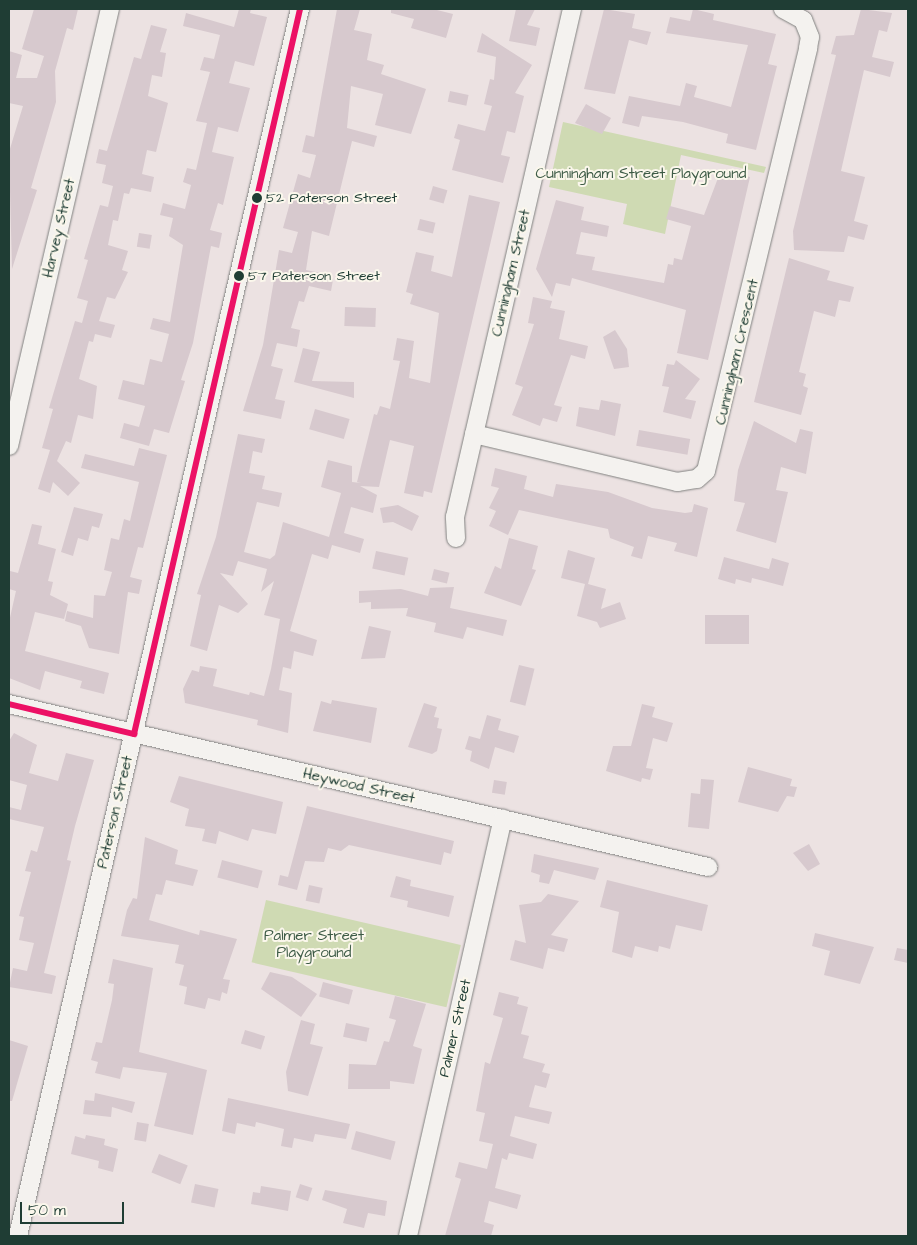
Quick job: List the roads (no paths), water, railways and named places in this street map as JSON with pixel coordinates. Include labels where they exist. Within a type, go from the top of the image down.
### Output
[{"type":"street","name":"Harvey Street","points":[[9,446],[110,9]]},
{"type":"street","name":"Paterson Street","points":[[18,1236],[300,9]]},
{"type":"street","name":"Cunningham Street","points":[[456,538],[455,517],[572,9]]},
{"type":"street","name":"Cunningham Crescent","points":[[474,434],[677,482],[697,479],[706,471],[810,37],[803,20],[783,9]]},
{"type":"street","name":"Heywood Street","points":[[9,704],[708,867]]},
{"type":"street","name":"Palmer Street","points":[[408,1236],[503,819]]},
{"type":"place","name":"52 Paterson Street","points":[[257,198]]},
{"type":"place","name":"57 Paterson Street","points":[[239,276]]},
{"type":"park label","name":"Cunningham Street Playground","points":[[641,174]]},
{"type":"park label","name":"Palmer Street Playground","points":[[314,944]]}]
